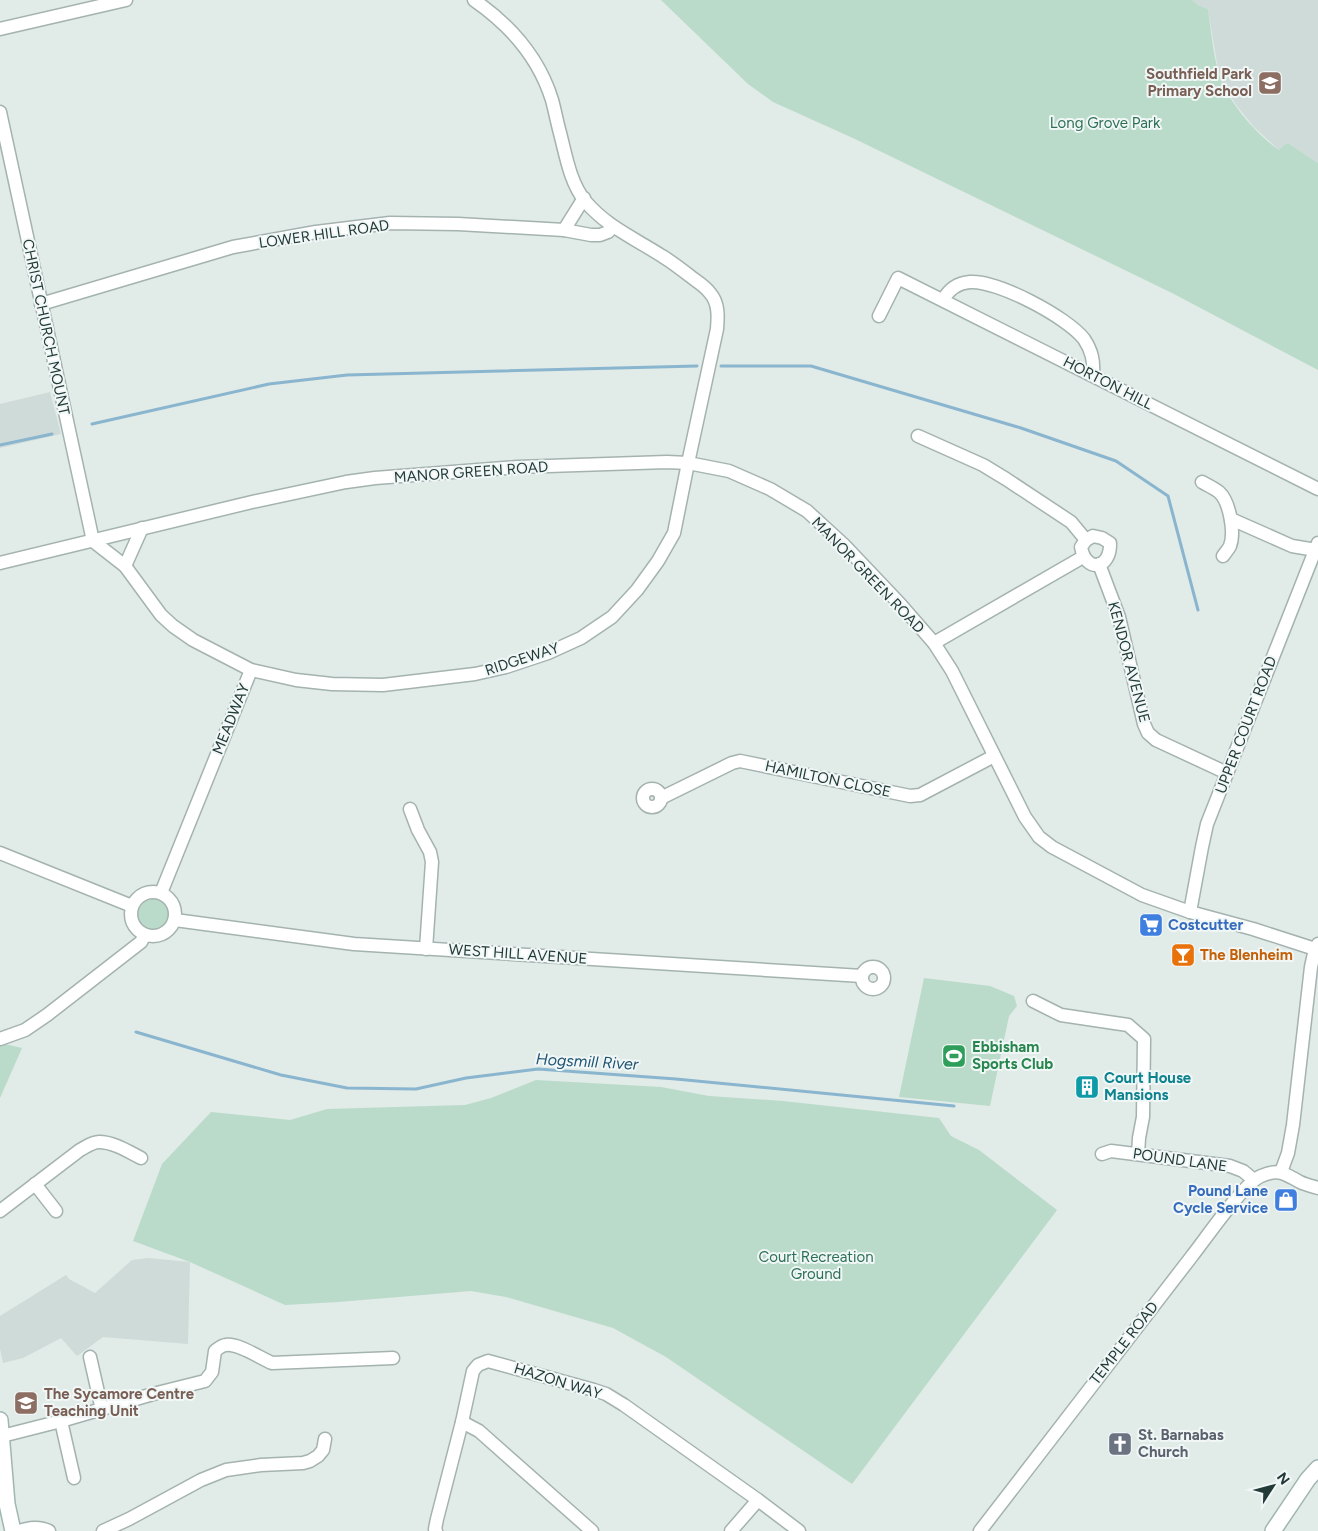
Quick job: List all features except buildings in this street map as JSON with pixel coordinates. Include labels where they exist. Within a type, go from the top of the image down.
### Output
[{"type":"main road","points":[[0,1420],[7,1504],[13,1531]]},
{"type":"main road","points":[[1272,1531],[1308,1479],[1318,1468]]},
{"type":"street","points":[[0,29],[126,0]]},
{"type":"street","points":[[474,0],[501,22],[519,40],[534,60],[552,100],[569,167],[575,183],[584,198],[598,215],[613,227],[663,257],[711,293],[718,309],[718,329],[688,463]]},
{"type":"street","name":"CHRIST CHURCH MOUNT","points":[[0,112],[93,541]]},
{"type":"street","points":[[564,230],[584,198]]},
{"type":"street","name":"LOWER HILL ROAD","points":[[41,304],[233,247],[316,232],[390,223],[458,224],[564,230],[600,235],[608,232],[613,227]]},
{"type":"street","name":"HORTON HILL","points":[[879,316],[898,278],[1318,489]]},
{"type":"street","points":[[943,300],[948,291],[957,284],[971,282],[987,284],[1046,309],[1083,338],[1091,350],[1094,363],[1093,375]]},
{"type":"street","points":[[918,436],[983,465],[1006,479],[1071,522],[1086,540]]},
{"type":"street","name":"MANOR GREEN ROAD","points":[[0,563],[312,488],[375,478],[518,467],[667,462],[688,463],[729,471],[770,489],[807,511],[844,545],[934,643],[952,671],[1025,817],[1039,837],[1045,842],[1142,895],[1190,912],[1317,947]]},
{"type":"street","name":"RIDGEWAY","points":[[250,670],[296,680],[332,684],[383,686],[475,674],[506,667],[548,653],[581,638],[612,617],[637,590],[658,561],[674,533],[688,463]]},
{"type":"street","points":[[1202,482],[1224,498],[1231,519],[1231,542],[1223,556]]},
{"type":"street","points":[[1231,519],[1292,546],[1317,546]]},
{"type":"street","points":[[126,566],[142,528]]},
{"type":"street","points":[[1093,536],[1102,538],[1110,544],[1110,552],[1106,560],[1099,564],[1094,565],[1083,557],[1081,547],[1086,540],[1093,536]]},
{"type":"street","name":"MEADWAY","points":[[93,541],[126,566],[162,615],[173,626],[193,640],[250,670],[161,893]]},
{"type":"street","name":"UPPER COURT ROAD","points":[[1190,912],[1207,824],[1317,546]]},
{"type":"street","points":[[934,643],[1083,557]]},
{"type":"street","name":"KENDOR AVENUE","points":[[1099,564],[1120,617],[1144,724],[1148,733],[1166,746],[1227,773]]},
{"type":"street","name":"HAMILTON CLOSE","points":[[661,798],[732,763],[740,761],[910,796],[920,795],[994,756]]},
{"type":"street","points":[[410,809],[418,830],[430,852],[432,862],[426,949]]},
{"type":"street","points":[[0,853],[132,906]]},
{"type":"street","points":[[147,893],[161,893],[172,901],[176,914],[175,920],[172,927],[160,936],[145,935],[139,932],[132,920],[132,906],[136,900],[147,893]]},
{"type":"street","name":"WEST HILL AVENUE","points":[[175,920],[338,943],[862,976]]},
{"type":"street","points":[[0,1039],[25,1030],[47,1015],[141,942],[145,935]]},
{"type":"street","points":[[1281,1172],[1288,1153],[1293,1125],[1311,967],[1317,947]]},
{"type":"street","points":[[1033,1002],[1061,1015],[1128,1025],[1144,1039],[1143,1117],[1138,1154]]},
{"type":"street","points":[[0,1211],[90,1144],[99,1142],[116,1146],[141,1158]]},
{"type":"street","name":"POUND LANE","points":[[1102,1154],[1111,1150],[1230,1166],[1243,1171],[1254,1180]]},
{"type":"street","points":[[1254,1180],[1262,1176],[1281,1172],[1304,1184],[1318,1188]]},
{"type":"street","name":"TEMPLE ROAD","points":[[980,1531],[1223,1216],[1254,1180]]},
{"type":"street","points":[[35,1184],[56,1211]]},
{"type":"street","points":[[2,1436],[61,1422],[153,1394],[205,1381],[212,1372],[215,1351],[224,1345],[236,1345],[272,1362],[393,1358]]},
{"type":"street","points":[[90,1356],[102,1410]]},
{"type":"street","name":"HAZON WAY","points":[[436,1531],[437,1519],[473,1371],[478,1365],[488,1361],[606,1394],[758,1500],[799,1531]]},
{"type":"street","points":[[61,1422],[74,1478]]},
{"type":"street","points":[[462,1422],[485,1436],[592,1531]]},
{"type":"street","points":[[103,1531],[129,1520],[201,1480],[226,1470],[261,1465],[303,1463],[318,1456],[323,1450],[325,1439]]},
{"type":"street","points":[[731,1531],[758,1500]]},
{"type":"street","points":[[129,1520],[135,1531]]},
{"type":"street","points":[[19,1531],[44,1528],[49,1531]]},
{"type":"shaded area","name":"Southfield Park Primary School","points":[[1192,0],[1318,0],[1318,163],[1288,143],[1280,151],[1254,127],[1236,105],[1224,86],[1218,69],[1208,9]]},
{"type":"shaded area","points":[[50,392],[61,434],[0,448],[0,404]]},
{"type":"shaded area","points":[[148,1258],[190,1262],[188,1344],[103,1337],[77,1356],[61,1338],[23,1358],[3,1363],[0,1349],[0,1316],[66,1275],[69,1279],[95,1293],[132,1260]]},
{"type":"green space","name":"Long Grove Park","points":[[661,0],[1192,0],[1208,9],[1219,74],[1223,85],[1236,106],[1252,126],[1279,150],[1288,143],[1318,163],[1318,370],[1172,293],[855,139],[773,102],[748,84]]},
{"type":"green space","points":[[154,899],[166,903],[170,915],[166,927],[154,931],[142,927],[138,915],[142,903]]},
{"type":"green space","name":"Ebbisham Sports Club","points":[[924,978],[990,986],[1014,996],[1017,1006],[1009,1016],[990,1106],[899,1097]]},
{"type":"green space","points":[[0,1043],[22,1048],[0,1098]]},
{"type":"green space","name":"Court Recreation Ground","points":[[536,1080],[661,1087],[709,1096],[783,1101],[939,1118],[951,1136],[979,1150],[1057,1210],[852,1484],[666,1357],[613,1328],[506,1297],[471,1291],[285,1305],[190,1262],[133,1241],[162,1164],[211,1112],[290,1120],[327,1109],[465,1105],[491,1098]]},
{"type":"waterway","points":[[92,424],[269,384],[347,375],[697,366]]},
{"type":"waterway","points":[[721,366],[811,366],[1021,428],[1116,461],[1168,496],[1198,610]]},
{"type":"waterway","points":[[0,445],[52,434]]},
{"type":"waterway","name":"Hogsmill River","points":[[136,1032],[281,1075],[347,1088],[416,1089],[466,1078],[538,1069],[676,1079],[954,1106]]},
{"type":"place","name":"Southfield Park Primary School","points":[[1270,83]]},
{"type":"place","name":"Costcutter","points":[[1151,925]]},
{"type":"place","name":"The Blenheim","points":[[1183,955]]},
{"type":"place","name":"Ebbisham Sports Club","points":[[954,1056]]},
{"type":"place","name":"Court House Mansions","points":[[1087,1087]]},
{"type":"place","name":"Pound Lane Cycle Service","points":[[1286,1200]]},
{"type":"place","name":"The Sycamore Centre Teaching Unit","points":[[26,1403]]},
{"type":"place","name":"St. Barnabas Church","points":[[1120,1444]]}]
